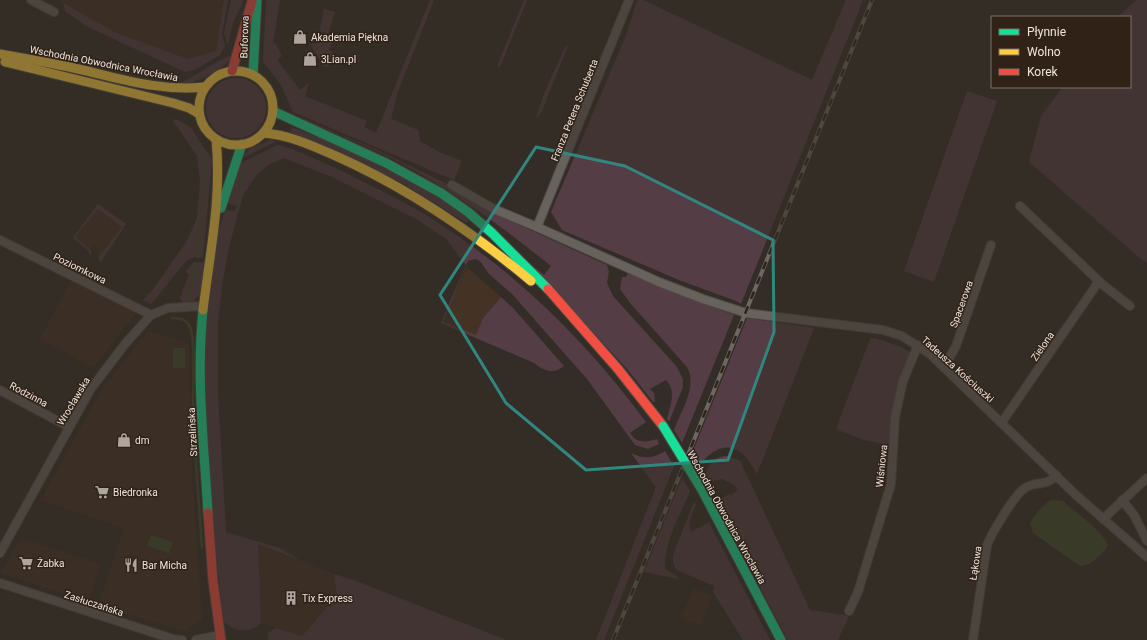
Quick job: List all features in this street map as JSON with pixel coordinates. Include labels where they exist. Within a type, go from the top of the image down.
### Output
[{"type":"main road","name":"Buforowa","points":[[232,70],[252,0]]},
{"type":"main road","name":"Buforowa","points":[[253,74],[257,0]]},
{"type":"main road","name":"Wschodnia Obwodnica Wrocławia","points":[[0,54],[58,64],[165,87],[185,90],[204,87]]},
{"type":"main road","name":"Wschodnia Obwodnica Wrocławia","points":[[0,60],[173,103],[189,108],[199,114]]},
{"type":"main road","points":[[232,70],[253,74],[262,81],[269,90],[273,100],[271,121],[264,133],[251,142],[232,145],[216,139],[208,132],[199,114],[199,104],[204,87],[220,74],[232,70]]},
{"type":"main road","name":"Wschodnia Obwodnica Wrocławia","points":[[273,111],[290,121],[390,164],[450,198],[498,238],[588,333],[630,382],[663,426],[702,490],[781,640]]},
{"type":"main road","name":"Wschodnia Obwodnica Wrocławia","points":[[264,133],[285,136],[333,155],[392,183],[440,211],[499,253],[588,333]]},
{"type":"main road","name":"Strzelińska","points":[[216,139],[219,158],[216,224],[203,306],[199,357],[211,558],[215,605],[220,638]]},
{"type":"main road","name":"Strzelińska","points":[[216,224],[242,144]]},
{"type":"street","points":[[31,0],[54,12]]},
{"type":"street","name":"Franza Petera Schuberta","points":[[537,227],[629,0]]},
{"type":"street","name":"Tadeusza Kościuszki","points":[[452,185],[494,209],[660,282],[746,313],[883,330],[902,336],[918,345],[944,367],[1057,476],[1147,557]]},
{"type":"street","points":[[1020,206],[1099,281],[1130,306]]},
{"type":"street","name":"Poziomkowa","points":[[0,240],[151,315]]},
{"type":"street","name":"Spacerowa","points":[[944,367],[956,346],[991,245]]},
{"type":"street","name":"Zielona","points":[[1002,422],[1099,281]]},
{"type":"street","name":"Wrocławska","points":[[0,553],[90,390],[112,359],[151,315],[168,308],[203,306]]},
{"type":"street","name":"Wiśniowa","points":[[849,611],[858,592],[891,484],[894,417],[903,381],[918,345]]},
{"type":"street","name":"Rodzinna","points":[[0,390],[69,427]]},
{"type":"street","name":"Łąkowa","points":[[973,640],[987,545],[992,534],[1026,487],[1049,482],[1057,476]]},
{"type":"street","points":[[1103,519],[1147,478]]},
{"type":"street","points":[[1122,500],[1134,515],[1147,541]]},
{"type":"street","name":"Zasłuczańska","points":[[0,582],[167,637],[182,640]]},
{"type":"street","points":[[196,640],[220,638]]},
{"type":"highlighted area","points":[[536,147],[625,166],[773,240],[774,332],[728,460],[586,470],[506,403],[440,295]]},
{"type":"shaded area","points":[[57,0],[224,0],[216,51],[188,59],[116,33]]},
{"type":"shaded area","points":[[224,0],[228,0],[222,34],[225,46],[220,55],[194,70],[185,72],[84,25],[66,12],[63,3],[116,33],[188,59],[216,51]]},
{"type":"shaded area","points":[[231,0],[243,0],[233,22],[228,45],[224,33]]},
{"type":"shaded area","points":[[266,0],[280,0],[273,43],[276,44],[282,56],[277,60],[300,90],[309,83],[305,96],[367,121],[364,127],[376,133],[430,0],[434,0],[397,94],[391,119],[418,130],[420,141],[437,151],[462,161],[454,180],[293,112],[281,85],[263,62]]},
{"type":"shaded area","points":[[524,0],[527,0],[500,67],[497,66]]},
{"type":"shaded area","points":[[637,0],[643,0],[812,80],[846,0],[863,0],[741,304],[679,280],[562,230],[551,212],[627,33]]},
{"type":"shaded area","points":[[1136,0],[1147,0],[1147,264],[1029,162],[1041,116],[1062,88],[1131,88],[1131,16],[1119,16]]},
{"type":"shaded area","points":[[324,9],[335,12],[328,34],[320,31]]},
{"type":"shaded area","points":[[321,36],[333,40],[329,50],[333,52],[328,67],[324,66],[309,43],[316,44],[318,37]]},
{"type":"shaded area","points":[[568,45],[542,111],[536,118],[545,91],[566,46]]},
{"type":"shaded area","points":[[228,56],[232,58],[208,75],[201,79],[181,83]]},
{"type":"shaded area","points":[[230,78],[242,78],[253,83],[261,91],[266,102],[264,120],[253,133],[242,138],[230,138],[219,133],[211,125],[206,114],[206,102],[211,91],[219,83]]},
{"type":"shaded area","points":[[967,91],[997,101],[934,282],[904,271]]},
{"type":"shaded area","points":[[297,116],[373,148],[449,185],[491,212],[607,265],[609,271],[607,283],[613,296],[677,367],[683,379],[683,387],[669,422],[667,419],[672,394],[666,380],[650,389],[654,393],[655,402],[653,402],[628,370],[527,261],[544,275],[551,266],[480,212],[442,187],[377,151],[296,117]]},
{"type":"shaded area","points":[[172,119],[180,121],[191,128],[212,160],[203,258],[195,257],[187,260],[151,304],[143,300],[152,291],[187,241],[197,218],[200,182],[197,156]]},
{"type":"shaded area","points":[[292,127],[347,149],[398,175],[452,206],[464,215],[469,222],[465,222],[404,184],[340,153],[290,132]]},
{"type":"shaded area","points":[[273,139],[275,142],[241,159],[249,149]]},
{"type":"shaded area","points":[[277,145],[322,162],[404,202],[437,222],[496,264],[550,312],[576,338],[624,393],[646,422],[630,433],[633,437],[639,441],[657,439],[659,444],[648,449],[635,445],[587,379],[512,294],[489,274],[480,261],[475,259],[468,261],[443,322],[476,335],[483,318],[501,297],[513,308],[564,366],[560,369],[552,371],[545,370],[534,363],[441,323],[466,265],[446,239],[418,220],[332,177],[284,158],[270,164],[257,174],[243,195],[229,247],[218,320],[218,396],[226,532],[279,548],[300,560],[258,544],[261,623],[252,629],[238,630],[224,622],[218,571],[205,408],[203,351],[218,234],[225,210],[235,211],[237,206],[227,203],[239,164]]},
{"type":"shaded area","points":[[98,204],[126,224],[100,263],[99,257],[122,227],[98,209],[75,237],[91,250],[91,256],[88,250],[73,238]]},
{"type":"shaded area","points":[[98,209],[122,227],[99,257],[97,251],[99,248],[95,245],[89,249],[75,238]]},
{"type":"shaded area","points":[[194,262],[206,263],[200,294],[193,302],[182,302],[180,298],[189,274],[185,272]]},
{"type":"shaded area","points":[[467,267],[501,297],[483,318],[476,336],[442,322]]},
{"type":"shaded area","points":[[628,273],[677,294],[734,315],[682,443],[674,430],[690,390],[690,374],[687,367],[631,304],[620,289],[622,277],[626,277]]},
{"type":"shaded area","points":[[72,279],[137,311],[93,367],[40,339]]},
{"type":"shaded area","points":[[747,318],[814,328],[757,474],[741,452],[726,447],[720,448],[710,454],[699,468],[691,456]]},
{"type":"shaded area","points":[[149,331],[189,344],[192,479],[202,619],[184,631],[99,605],[124,528],[41,500],[103,388]]},
{"type":"shaded area","points":[[875,338],[901,347],[911,353],[891,416],[889,442],[886,444],[864,440],[836,429],[870,339]]},
{"type":"shaded area","points":[[173,348],[185,348],[185,368],[173,368]]},
{"type":"shaded area","points":[[665,451],[674,466],[604,640],[596,640],[656,487],[631,453],[644,457],[652,457]]},
{"type":"shaded area","points":[[729,456],[740,461],[810,610],[849,616],[838,640],[788,640],[714,500],[717,498],[719,500],[729,494],[730,496],[738,490],[734,485],[722,479],[707,482],[704,477],[710,465],[716,459],[719,457]]},
{"type":"shaded area","points":[[682,478],[690,491],[677,519],[665,558],[665,568],[679,579],[644,572]]},
{"type":"shaded area","points":[[1051,500],[1063,501],[1096,529],[1106,541],[1108,546],[1092,562],[1080,566],[1033,533],[1030,524],[1032,520],[1041,508]]},
{"type":"shaded area","points":[[694,502],[696,504],[689,522],[691,532],[709,522],[770,640],[743,640],[713,592],[714,586],[677,570],[674,565],[674,552]]},
{"type":"shaded area","points":[[151,535],[173,542],[169,553],[147,546]]},
{"type":"shaded area","points":[[21,538],[100,564],[89,601],[1,573]]},
{"type":"shaded area","points":[[258,544],[334,574],[337,595],[301,636],[261,623]]},
{"type":"shaded area","points":[[334,574],[356,581],[506,640],[268,640],[268,633],[276,628],[301,636],[304,634],[337,595]]},
{"type":"shaded area","points":[[694,589],[712,596],[701,625],[681,618]]},
{"type":"waterway","points":[[194,144],[206,162],[198,257]]},
{"type":"waterway","points":[[237,185],[240,185],[245,169],[279,150]]},
{"type":"waterway","points":[[188,299],[196,266]]},
{"type":"waterway","points":[[172,318],[187,322],[192,333],[194,362],[193,401],[195,456],[202,548]]},
{"type":"railway","points":[[613,640],[872,0]]},
{"type":"traffic: fast","points":[[253,75],[257,0]]},
{"type":"traffic: fast","points":[[273,111],[386,163],[441,193],[468,212],[492,233],[548,289]]},
{"type":"traffic: fast","points":[[221,208],[242,144]]},
{"type":"traffic: fast","points":[[203,310],[200,386],[208,513]]},
{"type":"traffic: fast","points":[[663,426],[702,490]]},
{"type":"traffic: fast","points":[[702,490],[781,640]]},
{"type":"traffic: slow","points":[[0,54],[156,86],[172,88],[204,87]]},
{"type":"traffic: slow","points":[[5,62],[173,103],[189,108],[199,114]]},
{"type":"traffic: slow","points":[[236,71],[257,77],[267,87],[273,108],[267,129],[257,139],[236,145],[215,139],[205,129],[199,108],[205,87],[215,77],[236,71]]},
{"type":"traffic: slow","points":[[264,133],[283,136],[310,145],[363,169],[414,196],[462,228],[531,281]]},
{"type":"traffic: slow","points":[[203,310],[212,246],[216,203],[216,139]]},
{"type":"traffic: jam","points":[[232,71],[252,1]]},
{"type":"traffic: jam","points":[[548,289],[618,369],[663,426]]},
{"type":"traffic: jam","points":[[208,513],[213,581],[221,640]]},
{"type":"place","name":"Akademia Piękna","points":[[300,37]]},
{"type":"place","name":"3Lian.pl","points":[[310,59]]},
{"type":"place","name":"dm","points":[[124,440]]},
{"type":"place","name":"Biedronka","points":[[102,492]]},
{"type":"place","name":"Żabka","points":[[26,563]]},
{"type":"place","name":"Bar Micha","points":[[131,565]]},
{"type":"place","name":"Tix Express","points":[[291,598]]}]
